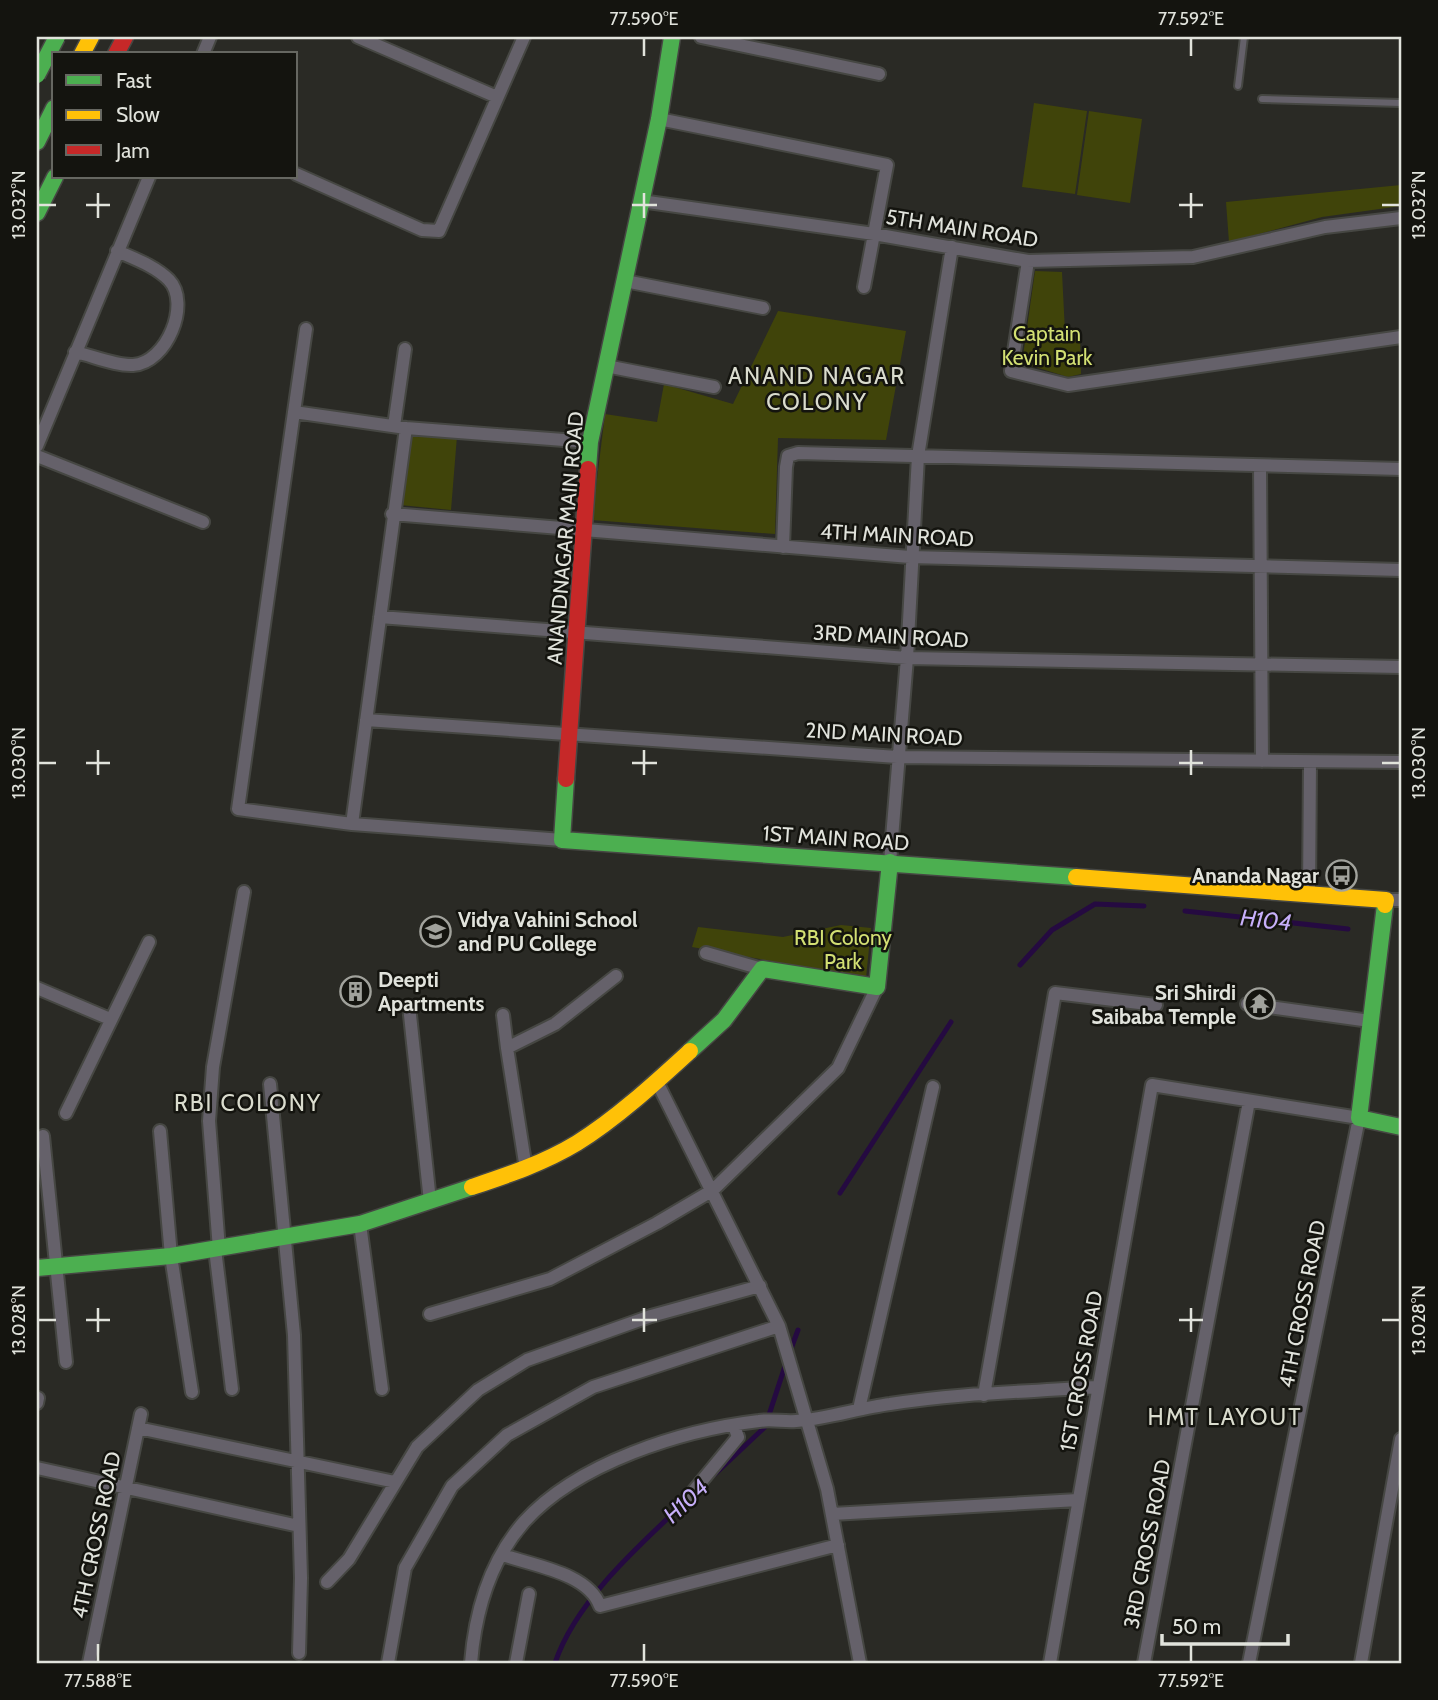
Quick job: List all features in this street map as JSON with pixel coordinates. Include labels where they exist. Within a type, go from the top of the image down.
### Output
[{"type":"main road","points":[[37,75],[57,37]]},
{"type":"main road","name":"ANANDNAGAR MAIN ROAD","points":[[562,840],[590,442],[659,119],[672,37]]},
{"type":"main road","points":[[37,142],[52,112]]},
{"type":"main road","points":[[37,213],[54,178]]},
{"type":"main road","name":"1ST MAIN ROAD","points":[[562,840],[1394,900]]},
{"type":"main road","points":[[37,1268],[171,1256],[284,1239],[360,1224],[526,1169],[577,1143],[657,1082],[724,1020],[762,969],[877,987],[890,862]]},
{"type":"main road","points":[[1394,900],[1370,1021],[1359,1118],[1401,1127]]},
{"type":"street","points":[[358,37],[497,97]]},
{"type":"street","points":[[298,175],[422,230],[439,231],[524,37]]},
{"type":"street","points":[[701,37],[879,74]]},
{"type":"street","points":[[659,119],[887,165],[864,287]]},
{"type":"street","points":[[37,446],[149,178]]},
{"type":"street","name":"5TH MAIN ROAD","points":[[641,201],[874,234],[1028,261],[1193,257],[1325,227],[1401,218]]},
{"type":"street","points":[[890,862],[907,658],[910,557],[918,456],[952,247]]},
{"type":"street","points":[[75,352],[131,366],[149,362],[164,349],[175,319],[176,298],[170,281],[150,266],[117,251]]},
{"type":"street","points":[[1028,261],[1011,371],[1068,384],[1401,337]]},
{"type":"street","points":[[625,281],[764,308]]},
{"type":"street","points":[[306,329],[294,412],[400,427],[590,442]]},
{"type":"street","points":[[352,824],[392,514],[405,349]]},
{"type":"street","points":[[606,366],[714,387]]},
{"type":"street","name":"1ST MAIN ROAD","points":[[294,412],[238,809],[352,824],[562,840]]},
{"type":"street","points":[[783,547],[788,456],[798,453],[1401,469]]},
{"type":"street","points":[[37,456],[203,522]]},
{"type":"street","points":[[1260,466],[1262,761]]},
{"type":"street","name":"4TH MAIN ROAD","points":[[392,514],[583,532],[910,557],[1261,569],[1401,570]]},
{"type":"street","name":"3RD MAIN ROAD","points":[[380,617],[907,658],[1401,667]]},
{"type":"street","name":"2ND MAIN ROAD","points":[[366,719],[897,757],[1401,762]]},
{"type":"street","points":[[1309,894],[1310,763]]},
{"type":"street","points":[[232,1389],[217,1249],[209,1121],[213,1067],[244,892]]},
{"type":"street","points":[[66,1113],[149,942]]},
{"type":"street","points":[[706,953],[762,969]]},
{"type":"street","points":[[507,1048],[555,1024],[616,976]]},
{"type":"street","points":[[430,1314],[550,1279],[657,1223],[713,1190],[838,1068],[877,987]]},
{"type":"street","points":[[37,988],[110,1018]]},
{"type":"street","points":[[984,1395],[1055,993],[1156,1005]]},
{"type":"street","points":[[1247,1004],[1370,1021]]},
{"type":"street","points":[[410,1015],[430,1201]]},
{"type":"street","points":[[503,1015],[526,1169]]},
{"type":"street","points":[[657,1082],[779,1326],[801,1420],[832,1514],[860,1663]]},
{"type":"street","points":[[270,1084],[294,1335],[299,1653]]},
{"type":"street","name":"1ST CROSS ROAD","points":[[1049,1663],[1152,1085],[1249,1101]]},
{"type":"street","points":[[859,1409],[933,1087]]},
{"type":"street","points":[[1249,1101],[1359,1118]]},
{"type":"street","name":"3RD CROSS ROAD","points":[[1144,1663],[1249,1101]]},
{"type":"street","name":"4TH CROSS ROAD","points":[[1249,1663],[1359,1118]]},
{"type":"street","points":[[160,1131],[171,1256],[192,1392]]},
{"type":"street","points":[[43,1136],[66,1362]]},
{"type":"street","points":[[360,1224],[382,1389]]},
{"type":"street","points":[[327,1582],[349,1559],[417,1447],[478,1390],[527,1360],[651,1316],[760,1286]]},
{"type":"street","points":[[388,1663],[405,1568],[452,1486],[508,1435],[593,1387],[779,1326]]},
{"type":"street","points":[[471,1663],[475,1621],[490,1577],[524,1523],[569,1485],[613,1461],[677,1437],[762,1420],[801,1420],[859,1409],[984,1395],[1097,1387]]},
{"type":"street","name":"4TH CROSS ROAD","points":[[89,1663],[141,1414]]},
{"type":"street","points":[[682,1504],[738,1437],[737,1425]]},
{"type":"street","points":[[138,1428],[395,1482]]},
{"type":"street","points":[[1360,1663],[1401,1439]]},
{"type":"street","points":[[37,1468],[299,1526]]},
{"type":"street","points":[[832,1514],[1078,1500]]},
{"type":"street","points":[[503,1555],[585,1584],[597,1599],[838,1545]]},
{"type":"street","points":[[516,1663],[529,1594]]},
{"type":"lane","points":[[1238,86],[1244,37]]},
{"type":"lane","points":[[1262,99],[1401,103]]},
{"type":"green space","points":[[1034,103],[1087,111],[1075,194],[1022,187]]},
{"type":"green space","points":[[1089,111],[1142,119],[1130,203],[1077,195]]},
{"type":"green space","points":[[1401,185],[1401,206],[1322,217],[1229,242],[1226,202]]},
{"type":"green space","name":"Captain Kevin Park","points":[[1035,271],[1062,272],[1065,332],[1080,332],[1081,374],[1068,377],[1022,363]]},
{"type":"green space","points":[[778,311],[906,331],[886,440],[778,438],[775,534],[592,520],[605,414],[657,422],[664,384],[733,404]]},
{"type":"green space","points":[[411,434],[457,436],[451,510],[400,505]]},
{"type":"green space","name":"RBI Colony Park","points":[[841,925],[871,928],[866,978],[692,947],[698,927],[783,937]]},
{"type":"waterway","name":"H104","points":[[1020,965],[1052,930],[1095,904],[1144,906]]},
{"type":"waterway","name":"H104","points":[[1185,911],[1348,929]]},
{"type":"waterway","name":"H104","points":[[840,1193],[951,1022]]},
{"type":"waterway","name":"H104","points":[[789,1354],[798,1330]]},
{"type":"waterway","name":"H104","points":[[714,1475],[765,1427],[786,1363]]},
{"type":"waterway","name":"H104","points":[[555,1663],[564,1641],[592,1598],[627,1558],[681,1506]]},
{"type":"traffic: fast","points":[[37,75],[57,37]]},
{"type":"traffic: fast","points":[[588,469],[590,442],[659,119],[672,37]]},
{"type":"traffic: fast","points":[[37,142],[52,112]]},
{"type":"traffic: fast","points":[[37,213],[54,178]]},
{"type":"traffic: fast","points":[[566,779],[562,840],[1076,877]]},
{"type":"traffic: fast","points":[[690,1051],[724,1020],[762,969],[877,987],[890,862]]},
{"type":"traffic: fast","points":[[1385,905],[1359,1118],[1401,1127]]},
{"type":"traffic: fast","points":[[37,1268],[171,1256],[360,1224],[472,1187]]},
{"type":"traffic: slow","points":[[83,52],[91,37]]},
{"type":"traffic: slow","points":[[1076,877],[1386,900],[1385,905]]},
{"type":"traffic: slow","points":[[472,1187],[539,1163],[577,1143],[621,1111],[690,1051]]},
{"type":"traffic: jam","points":[[117,52],[125,37]]},
{"type":"traffic: jam","points":[[566,779],[588,469]]},
{"type":"place","name":"Ananda Nagar","points":[[1342,875]]},
{"type":"place","name":"Vidya Vahini School and PU College","points":[[435,931]]},
{"type":"place","name":"Deepti Apartments","points":[[355,991]]},
{"type":"place","name":"Sri Shirdi Saibaba Temple","points":[[1259,1004]]},
{"type":"district","name":"ANAND NAGAR COLONY","points":[[817,389]]},
{"type":"district","name":"RBI COLONY","points":[[248,1103]]},
{"type":"district","name":"HMT LAYOUT","points":[[1225,1417]]}]
